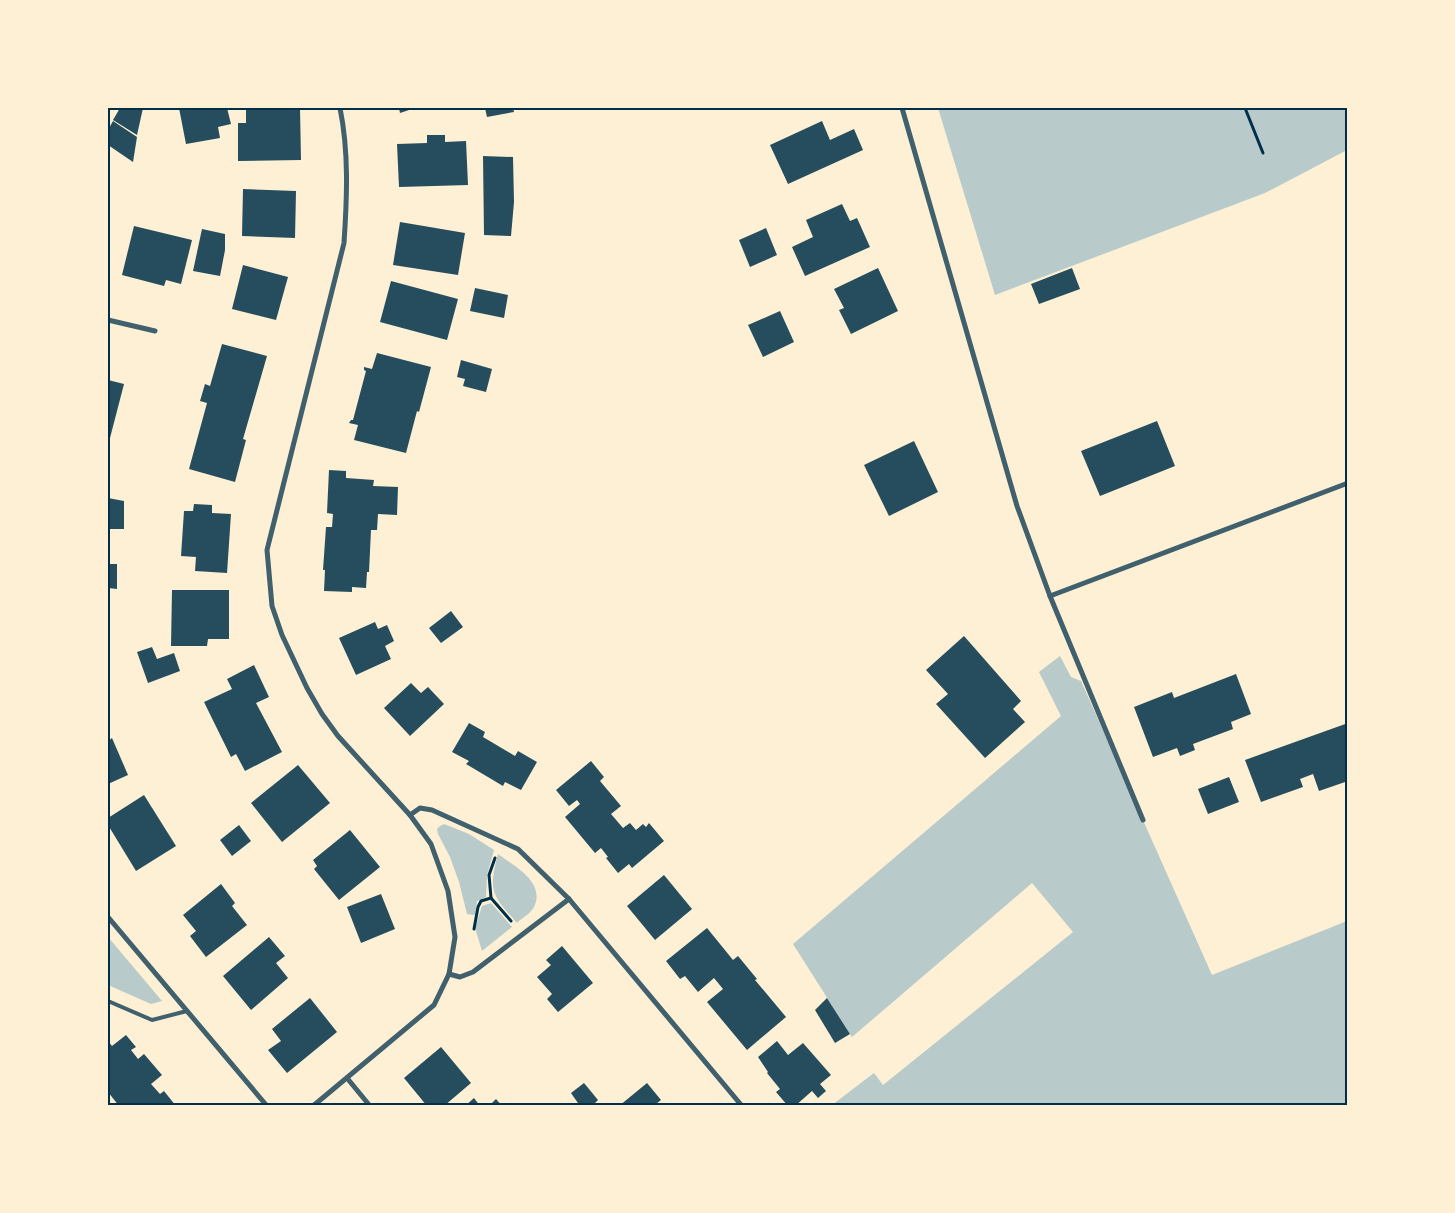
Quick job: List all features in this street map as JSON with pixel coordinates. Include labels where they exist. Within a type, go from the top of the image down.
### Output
[{"type":"street","points":[[313,1106],[434,1005],[449,974],[455,937],[448,891],[431,844],[410,816],[338,736],[311,694],[282,635],[272,606],[267,550],[344,243],[347,192],[344,129],[340,108]]},
{"type":"street","points":[[902,108],[1017,506],[1050,596],[1143,820]]},
{"type":"street","points":[[108,320],[155,331]]},
{"type":"street","points":[[1050,596],[1348,484]]},
{"type":"street","points":[[410,816],[420,808],[432,810],[518,849],[569,898],[742,1106]]},
{"type":"street","points":[[449,974],[460,977],[473,972],[569,898]]},
{"type":"street","points":[[108,917],[267,1106]]},
{"type":"street","points":[[347,1078],[370,1106]]},
{"type":"lane","points":[[108,1001],[152,1020],[186,1011]]},
{"type":"path","points":[[1245,108],[1263,153]]},
{"type":"path","points":[[496,853],[489,875],[491,898],[514,924]]},
{"type":"path","points":[[472,939],[478,907],[481,901],[491,898]]},
{"type":"shaded area","points":[[938,108],[1347,108],[1347,150],[1265,193],[995,295]]},
{"type":"shaded area","points":[[1060,656],[1071,677],[1081,681],[1212,975],[1347,921],[1347,1105],[832,1105],[874,1073],[883,1085],[1073,932],[1032,883],[852,1037],[793,944],[1061,716],[1039,672]]},
{"type":"shaded area","points":[[444,824],[469,834],[494,850],[487,875],[486,897],[477,901],[475,915],[467,914],[450,857],[438,834],[437,829]]},
{"type":"shaded area","points":[[498,854],[520,869],[532,882],[536,890],[537,898],[534,907],[517,923],[502,906],[494,892],[493,876]]},
{"type":"shaded area","points":[[491,903],[512,927],[482,951],[475,928],[482,906]]},
{"type":"shaded area","points":[[108,937],[162,1001],[151,1004],[108,985]]},
{"type":"building","points":[[120,108],[143,108],[137,135],[113,120]]},
{"type":"building","points":[[179,108],[227,108],[231,124],[218,127],[220,138],[186,144]]},
{"type":"building","points":[[246,108],[300,108],[301,160],[238,161],[238,123],[246,123]]},
{"type":"building","points":[[399,108],[415,108],[400,113]]},
{"type":"building","points":[[485,108],[513,108],[514,112],[487,117]]},
{"type":"building","points":[[113,121],[137,137],[133,162],[108,145],[108,130]]},
{"type":"building","points":[[822,121],[830,140],[854,129],[863,150],[788,184],[770,145]]},
{"type":"building","points":[[427,135],[445,135],[445,142],[466,141],[468,185],[399,187],[397,144],[427,143]]},
{"type":"building","points":[[483,156],[513,157],[514,202],[511,236],[484,235]]},
{"type":"building","points":[[243,189],[296,191],[295,238],[242,236]]},
{"type":"building","points":[[842,204],[850,221],[857,218],[870,247],[805,276],[792,247],[813,237],[806,220]]},
{"type":"building","points":[[400,222],[465,233],[458,275],[393,265]]},
{"type":"building","points":[[134,226],[192,240],[181,284],[166,280],[164,286],[122,275]]},
{"type":"building","points":[[766,228],[777,255],[750,267],[739,240]]},
{"type":"building","points":[[202,229],[225,234],[225,250],[220,276],[193,271]]},
{"type":"building","points":[[243,265],[288,277],[276,320],[232,309]]},
{"type":"building","points":[[878,268],[898,311],[851,334],[839,310],[844,308],[834,289]]},
{"type":"building","points":[[1072,268],[1080,289],[1039,304],[1031,284]]},
{"type":"building","points":[[391,281],[458,299],[447,340],[380,322]]},
{"type":"building","points":[[475,288],[508,295],[504,318],[470,311]]},
{"type":"building","points":[[780,311],[794,342],[763,357],[748,325]]},
{"type":"building","points":[[222,344],[267,356],[243,439],[246,440],[235,482],[189,469],[207,403],[200,401],[205,384],[210,386]]},
{"type":"building","points":[[377,353],[431,367],[406,453],[354,440],[358,425],[349,423],[353,420],[366,371],[364,367],[372,369]]},
{"type":"building","points":[[461,360],[492,369],[486,392],[463,386],[465,379],[457,377]]},
{"type":"building","points":[[108,380],[124,384],[110,438],[108,437]]},
{"type":"building","points":[[1157,421],[1175,466],[1100,496],[1081,451]]},
{"type":"building","points":[[914,441],[938,492],[889,516],[864,465]]},
{"type":"building","points":[[329,470],[346,471],[346,478],[374,480],[373,486],[398,487],[397,515],[378,514],[377,530],[371,530],[369,572],[367,572],[366,588],[352,587],[352,592],[324,591],[325,570],[323,570],[326,527],[332,527],[333,514],[327,513]]},
{"type":"building","points":[[108,498],[124,501],[124,529],[108,529]]},
{"type":"building","points":[[194,504],[212,505],[212,513],[231,514],[227,573],[195,571],[196,557],[181,556],[184,511],[193,511]]},
{"type":"building","points":[[108,564],[117,564],[117,589],[108,588]]},
{"type":"building","points":[[172,590],[229,590],[229,639],[208,639],[207,646],[171,646]]},
{"type":"building","points":[[451,611],[463,627],[441,643],[429,628]]},
{"type":"building","points":[[375,622],[378,629],[387,625],[394,641],[385,646],[391,659],[356,675],[339,638]]},
{"type":"building","points":[[964,636],[1021,701],[1013,709],[1025,722],[985,758],[936,704],[948,694],[926,670]]},
{"type":"building","points":[[152,647],[157,659],[174,653],[180,671],[148,683],[137,652]]},
{"type":"building","points":[[254,665],[269,697],[256,703],[282,752],[245,771],[236,754],[231,757],[204,702],[232,689],[227,679]]},
{"type":"building","points":[[1236,674],[1251,714],[1231,722],[1233,729],[1193,744],[1195,750],[1180,756],[1177,748],[1153,757],[1134,707],[1172,692],[1174,698]]},
{"type":"building","points":[[411,683],[421,693],[428,687],[444,704],[410,736],[384,708]]},
{"type":"building","points":[[469,723],[485,732],[483,737],[515,756],[518,751],[537,762],[521,790],[505,782],[503,786],[466,764],[469,761],[452,752]]},
{"type":"building","points":[[1348,723],[1348,781],[1319,791],[1313,774],[1300,779],[1303,787],[1261,802],[1245,760]]},
{"type":"building","points":[[112,738],[128,775],[108,784],[108,741]]},
{"type":"building","points":[[591,761],[604,777],[600,781],[621,806],[611,814],[623,828],[630,823],[636,830],[643,824],[646,827],[649,823],[664,841],[632,868],[629,864],[618,873],[601,848],[595,853],[565,817],[580,804],[577,800],[569,806],[556,790]]},
{"type":"building","points":[[298,765],[330,803],[282,842],[251,803]]},
{"type":"building","points":[[1229,777],[1239,802],[1208,814],[1198,789]]},
{"type":"building","points":[[144,795],[176,846],[136,871],[108,825],[108,818]]},
{"type":"building","points":[[239,825],[251,841],[232,856],[220,840]]},
{"type":"building","points":[[350,830],[380,867],[339,900],[314,869],[317,866],[313,860]]},
{"type":"building","points":[[664,875],[692,909],[655,940],[627,906]]},
{"type":"building","points":[[221,884],[235,903],[232,906],[247,925],[206,957],[190,936],[196,931],[183,915]]},
{"type":"building","points":[[381,894],[395,929],[361,943],[347,907]]},
{"type":"building","points":[[707,928],[733,960],[738,956],[786,1017],[747,1050],[707,1002],[723,989],[714,978],[698,992],[685,976],[680,979],[666,961]]},
{"type":"building","points":[[269,937],[285,956],[276,963],[288,978],[251,1010],[223,976]]},
{"type":"building","points":[[562,946],[593,983],[558,1012],[547,999],[552,994],[537,977],[551,965],[546,960]]},
{"type":"building","points":[[310,998],[337,1032],[287,1073],[268,1050],[281,1041],[272,1029]]},
{"type":"building","points":[[827,998],[850,1034],[835,1043],[815,1010]]},
{"type":"building","points":[[126,1035],[136,1047],[131,1050],[138,1059],[144,1054],[162,1075],[151,1084],[160,1094],[164,1091],[176,1106],[119,1106],[108,1092],[108,1041],[112,1046]]},
{"type":"building","points":[[777,1041],[788,1055],[803,1043],[831,1075],[820,1084],[826,1091],[818,1098],[812,1091],[795,1106],[788,1106],[776,1092],[780,1089],[767,1073],[758,1057]]},
{"type":"building","points":[[441,1047],[471,1083],[444,1106],[427,1106],[404,1078]]},
{"type":"building","points":[[584,1083],[598,1100],[592,1106],[580,1106],[571,1093]]},
{"type":"building","points":[[647,1083],[661,1100],[656,1104],[657,1106],[619,1106]]},
{"type":"building","points":[[474,1098],[480,1106],[465,1106]]},
{"type":"building","points":[[496,1099],[502,1106],[489,1106]]}]
